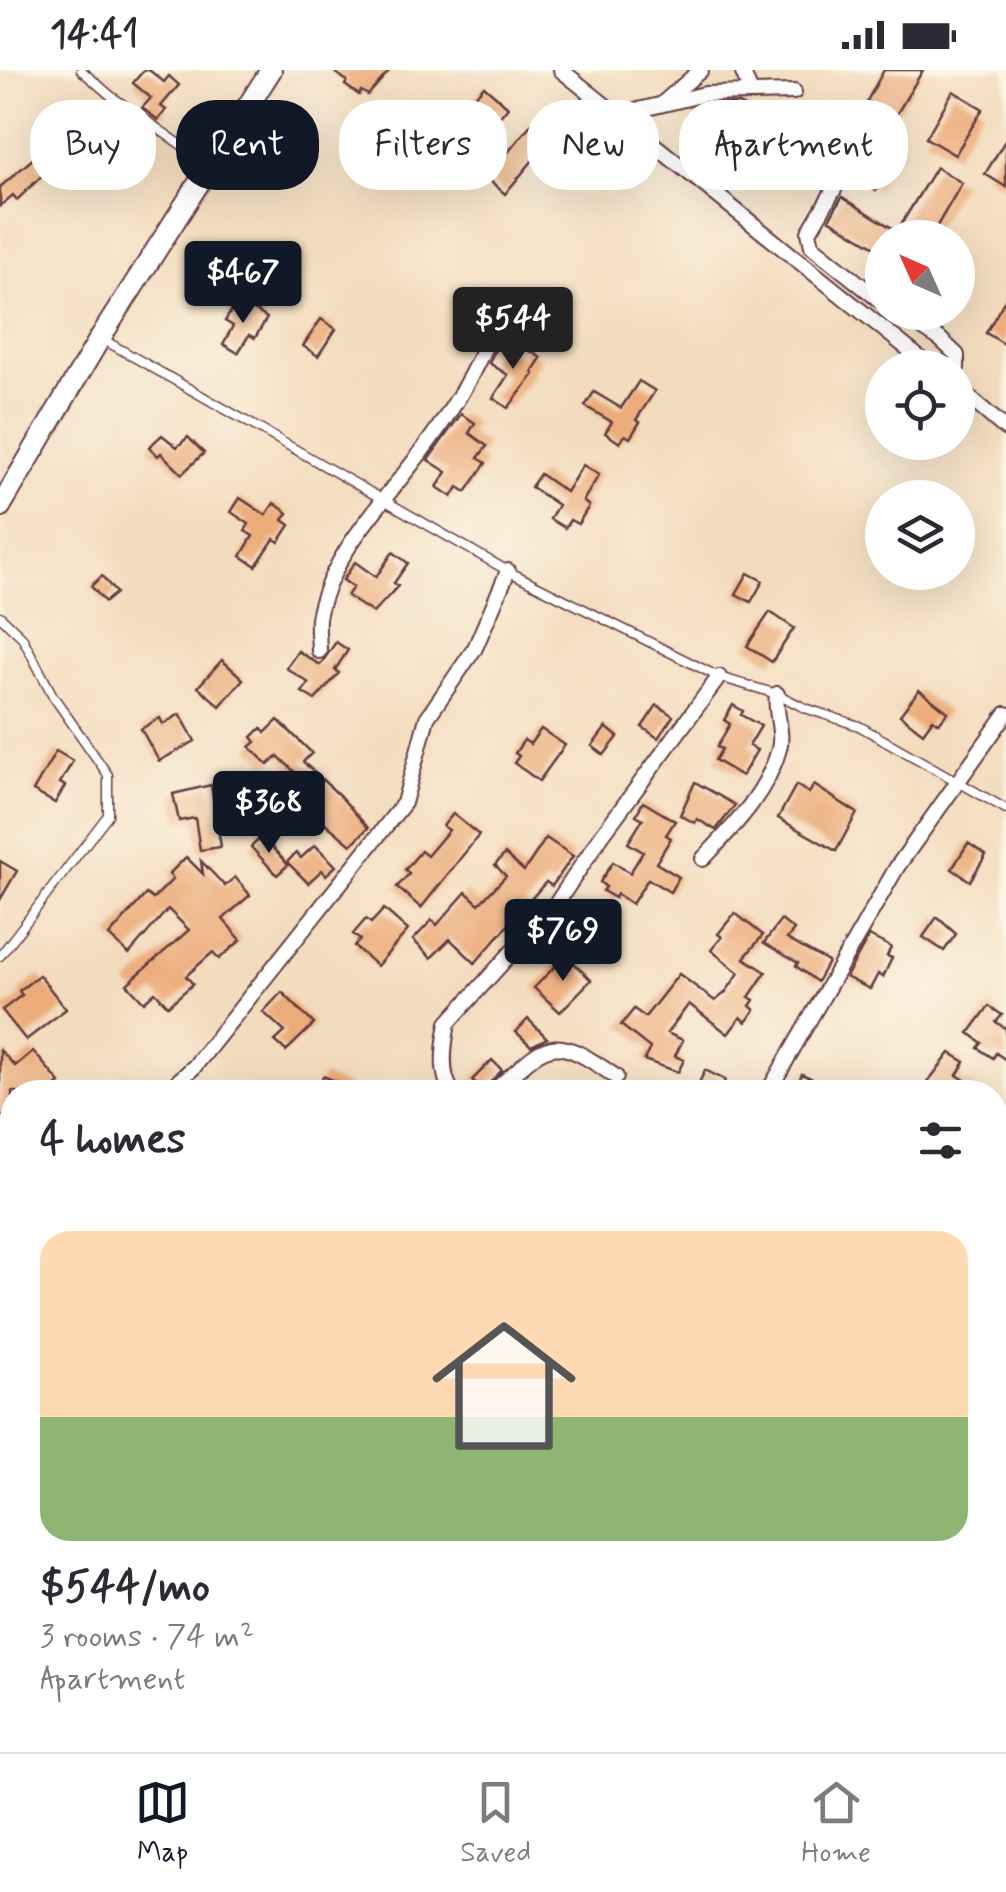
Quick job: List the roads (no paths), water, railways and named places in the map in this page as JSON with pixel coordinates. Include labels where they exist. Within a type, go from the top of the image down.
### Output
[{"type":"main road","points":[[252,100],[271,70]]},
{"type":"main road","points":[[0,507],[194,190]]},
{"type":"street","points":[[562,70],[599,100]]},
{"type":"street","points":[[660,105],[701,70]]},
{"type":"street","points":[[742,70],[750,91]]},
{"type":"street","points":[[660,105],[705,94],[794,92]]},
{"type":"street","points":[[659,148],[910,350]]},
{"type":"street","points":[[833,190],[808,232],[812,246],[865,288]]},
{"type":"street","points":[[319,651],[318,616],[333,574],[382,500],[469,384],[492,330]]},
{"type":"street","points":[[925,330],[953,350]]},
{"type":"street","points":[[975,403],[1006,429]]},
{"type":"street","points":[[180,1080],[194,1068],[404,802],[427,718],[475,648],[508,571]]},
{"type":"street","points":[[445,1080],[448,1023],[558,900],[719,677]]},
{"type":"street","points":[[703,859],[742,818],[766,779],[780,746],[777,694]]},
{"type":"street","points":[[775,1080],[896,867],[1006,714]]},
{"type":"street","points":[[508,1080],[545,1050],[563,1045],[616,1077]]},
{"type":"lane","points":[[81,70],[176,141]]},
{"type":"lane","points":[[100,338],[508,571],[719,677],[777,694],[804,708],[859,726],[1006,809]]},
{"type":"lane","points":[[0,616],[22,638],[53,696],[108,775],[108,815],[0,956]]}]
